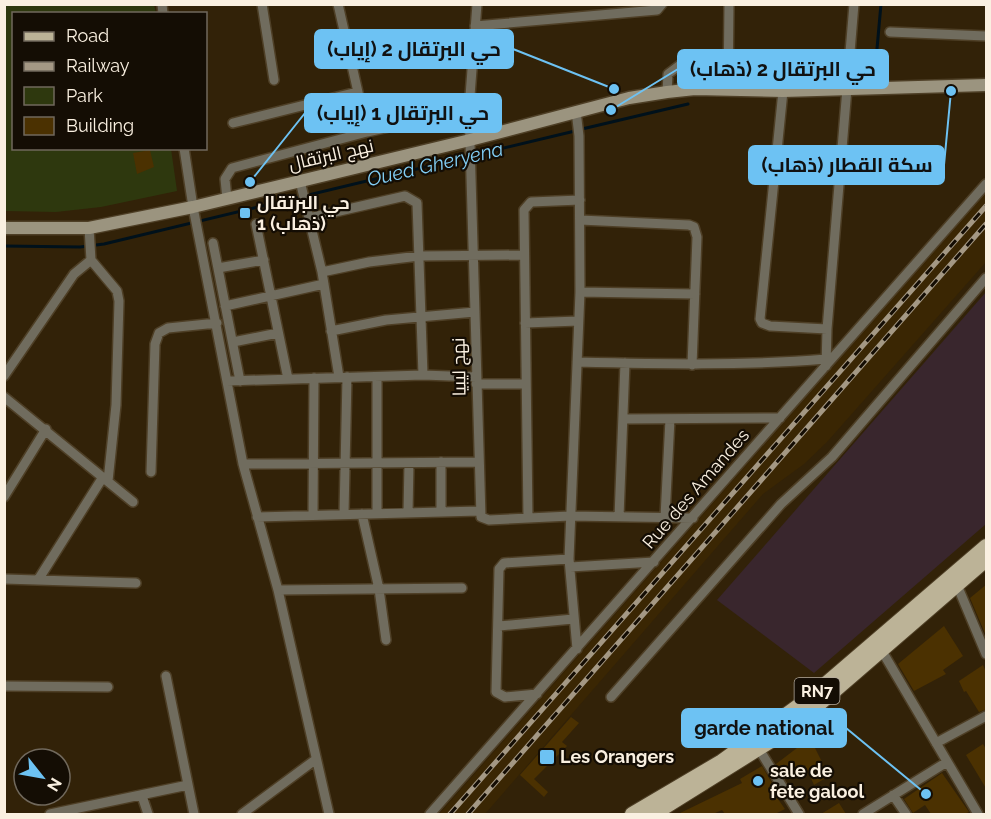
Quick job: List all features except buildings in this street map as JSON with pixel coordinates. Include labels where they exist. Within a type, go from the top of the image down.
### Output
[{"type":"main road","name":"RN7","points":[[632,814],[722,761],[764,732],[809,698],[987,546]]},
{"type":"main road","name":"RN7","points":[[654,814],[759,749],[816,707],[987,560]]},
{"type":"street","points":[[262,4],[274,80]]},
{"type":"street","points":[[338,4],[367,132]]},
{"type":"street","name":"نهج ليبيا","points":[[477,4],[469,108],[479,511]]},
{"type":"street","points":[[475,26],[657,10],[662,4]]},
{"type":"street","points":[[728,89],[729,4]]},
{"type":"street","points":[[577,362],[692,365],[826,363],[854,4]]},
{"type":"street","points":[[890,32],[987,36]]},
{"type":"street","points":[[394,51],[474,44]]},
{"type":"street","points":[[667,92],[668,74],[680,65],[728,67]]},
{"type":"street","name":"نهج البرتقال","points":[[4,228],[89,233],[194,211],[226,199],[301,185],[471,144],[667,92],[987,85]]},
{"type":"street","points":[[783,91],[760,319],[762,323],[770,326],[827,329]]},
{"type":"street","points":[[233,123],[357,92]]},
{"type":"street","points":[[226,199],[225,179],[232,168],[469,108]]},
{"type":"street","points":[[577,117],[580,292],[569,563],[577,649]]},
{"type":"street","points":[[184,150],[243,464],[278,590],[329,814]]},
{"type":"street","name":"Rue des Amandes","points":[[430,814],[693,518],[826,363],[987,184]]},
{"type":"street","points":[[301,185],[322,272],[343,377],[344,514]]},
{"type":"street","points":[[308,214],[410,197],[417,203],[423,375]]},
{"type":"street","points":[[528,518],[523,215],[526,206],[531,202],[580,200]]},
{"type":"street","points":[[580,220],[694,227],[697,237],[692,365]]},
{"type":"street","points":[[256,224],[288,379]]},
{"type":"street","points":[[38,580],[106,479],[116,405],[119,301],[117,291],[91,259],[89,233]]},
{"type":"street","points":[[213,243],[240,381]]},
{"type":"street","points":[[322,272],[369,262],[419,256],[522,255]]},
{"type":"street","points":[[4,376],[74,274],[91,259]]},
{"type":"street","points":[[218,268],[264,260]]},
{"type":"street","points":[[612,696],[781,504],[832,456],[987,278]]},
{"type":"street","points":[[225,306],[324,284]]},
{"type":"street","points":[[580,292],[695,294]]},
{"type":"street","points":[[332,331],[386,320],[475,312]]},
{"type":"street","points":[[525,323],[578,321]]},
{"type":"street","points":[[151,472],[155,344],[159,333],[168,328],[217,323]]},
{"type":"street","points":[[233,342],[278,333]]},
{"type":"street","points":[[619,517],[625,363]]},
{"type":"street","points":[[227,381],[423,375],[526,384]]},
{"type":"street","points":[[377,377],[377,513]]},
{"type":"street","points":[[313,515],[314,378]]},
{"type":"street","points":[[4,397],[133,502]]},
{"type":"street","points":[[623,419],[780,418]]},
{"type":"street","points":[[665,517],[670,419]]},
{"type":"street","points":[[4,496],[45,429]]},
{"type":"street","points":[[441,462],[441,512]]},
{"type":"street","points":[[243,464],[478,462]]},
{"type":"street","points":[[408,513],[409,463]]},
{"type":"street","points":[[257,517],[479,511],[480,516],[486,520],[570,516],[693,518]]},
{"type":"street","points":[[362,514],[379,589],[386,640]]},
{"type":"street","points":[[537,694],[505,697],[498,695],[498,575],[501,565],[654,562]]},
{"type":"street","points":[[4,579],[136,583]]},
{"type":"street","points":[[957,585],[987,654]]},
{"type":"street","points":[[278,590],[462,588]]},
{"type":"street","points":[[499,626],[573,619]]},
{"type":"street","points":[[882,651],[978,814]]},
{"type":"street","points":[[166,675],[194,814]]},
{"type":"street","points":[[4,686],[108,687]]},
{"type":"street","points":[[936,743],[987,716]]},
{"type":"street","points":[[759,749],[799,814]]},
{"type":"street","points":[[242,814],[315,760]]},
{"type":"street","points":[[862,814],[947,762]]},
{"type":"street","points":[[50,814],[80,811],[188,785]]},
{"type":"street","points":[[893,795],[906,814]]},
{"type":"street","points":[[142,796],[148,814]]},
{"type":"shaded area","points":[[986,193],[986,262],[827,442],[804,464],[763,494],[485,814],[439,814]]},
{"type":"shaded area","points":[[986,292],[986,524],[814,673],[717,600]]},
{"type":"green space","points":[[5,5],[154,5],[156,12],[12,12],[12,150],[171,150],[177,191],[101,207],[56,212],[5,211]]},
{"type":"waterway","name":"Oued Gheryena","points":[[691,79],[872,68],[876,60],[881,4]]},
{"type":"waterway","name":"Oued Gheryena","points":[[582,129],[688,104]]},
{"type":"waterway","name":"Oued Gheryena","points":[[474,155],[575,131]]},
{"type":"waterway","name":"Oued Gheryena","points":[[4,246],[80,247],[104,244],[467,157]]},
{"type":"railway","points":[[450,814],[986,206]]},
{"type":"railway","points":[[468,814],[986,224]]},
{"type":"place","name":"حي البرتقال 2 (إياب)","points":[[614,89]]},
{"type":"place","name":"سكة القطار (ذهاب)","points":[[951,91]]},
{"type":"place","name":"حي البرتقال 2 (ذهاب)","points":[[611,110]]},
{"type":"place","name":"حي البرتقال 1 (إياب)","points":[[250,182]]},
{"type":"place","name":"حي البرتقال 1 (ذهاب)","points":[[245,213]]},
{"type":"place","name":"Les Orangers","points":[[547,757]]},
{"type":"place","name":"sale de fete galool","points":[[758,781]]},
{"type":"place","name":"garde national","points":[[926,794]]}]
